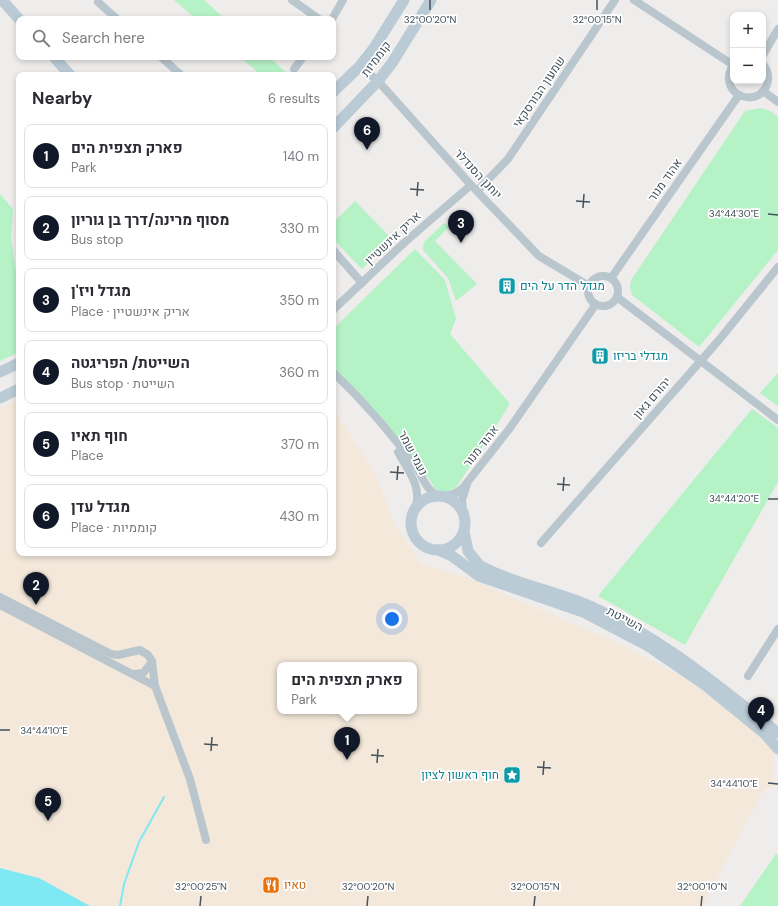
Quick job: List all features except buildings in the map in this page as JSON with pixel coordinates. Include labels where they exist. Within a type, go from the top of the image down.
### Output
[{"type":"street","points":[[2,0],[16,16]]},
{"type":"street","points":[[292,0],[315,16]]},
{"type":"street","points":[[334,16],[343,0]]},
{"type":"street","name":"קוממיות","points":[[336,89],[360,66],[374,48],[404,0]]},
{"type":"street","name":"קוממיות","points":[[336,125],[378,81],[392,63],[431,0]]},
{"type":"street","name":"שמעון הבורסקאי","points":[[477,192],[508,159],[616,0]]},
{"type":"street","points":[[634,0],[730,63]]},
{"type":"street","points":[[98,2],[114,16]]},
{"type":"street","points":[[766,50],[778,29]]},
{"type":"street","points":[[57,60],[67,72]]},
{"type":"street","points":[[163,60],[175,72]]},
{"type":"street","points":[[294,69],[301,60]]},
{"type":"street","name":"יוחנן הסנדלר","points":[[360,66],[378,81],[477,192],[539,256],[589,286]]},
{"type":"street","points":[[766,69],[768,72],[768,78],[766,83]]},
{"type":"street","points":[[730,73],[728,78],[730,83]]},
{"type":"street","points":[[730,84],[733,91],[739,95],[750,98],[763,91],[766,84]]},
{"type":"street","points":[[763,91],[778,102]]},
{"type":"street","name":"אהוד מנור","points":[[611,278],[739,95]]},
{"type":"street","name":"אריק אינשטיין","points":[[336,307],[471,185]]},
{"type":"street","points":[[336,253],[362,283]]},
{"type":"street","name":"יהורם גאון","points":[[541,543],[701,360],[778,267]]},
{"type":"street","points":[[607,276],[611,278],[618,286],[617,297],[610,304],[604,306],[596,304],[589,296],[589,286],[596,277],[607,276]]},
{"type":"street","points":[[617,297],[778,420]]},
{"type":"street","name":"אהוד מנור","points":[[442,496],[454,494],[467,484],[510,428],[596,304]]},
{"type":"street","points":[[0,372],[16,364]]},
{"type":"street","name":"נעמי שמר","points":[[336,375],[368,407],[417,470],[430,491],[442,496]]},
{"type":"street","points":[[0,398],[16,390]]},
{"type":"street","name":"נעמי שמר","points":[[388,432],[417,487],[418,497],[414,509]]},
{"type":"street","name":"אהוד מנור","points":[[463,512],[462,500],[467,484]]},
{"type":"street","points":[[442,496],[459,505],[465,519],[464,531],[459,541],[453,546],[438,550],[424,547],[413,534],[411,526],[414,509],[425,499],[442,496]]},
{"type":"street","name":"השייטת","points":[[464,531],[468,551],[479,565],[590,606],[642,632],[689,663],[778,733]]},
{"type":"street","name":"השייטת","points":[[438,550],[452,556],[479,576],[583,612],[648,646],[705,685],[765,734],[778,748]]},
{"type":"street","points":[[0,597],[111,654],[118,655],[140,650],[148,654],[152,662],[155,686],[190,779],[206,840]]},
{"type":"street","points":[[0,605],[155,686]]},
{"type":"street","points":[[748,676],[778,629]]},
{"type":"street","points":[[132,674],[143,673],[152,662]]},
{"type":"green space","points":[[174,0],[204,0],[222,16],[193,16]]},
{"type":"green space","points":[[244,60],[272,60],[286,72],[258,72]]},
{"type":"green space","points":[[761,108],[770,111],[778,117],[778,250],[699,347],[632,295],[630,287],[631,280],[745,111]]},
{"type":"green space","points":[[0,194],[13,209],[11,238],[16,272],[16,353],[0,361]]},
{"type":"green space","points":[[355,201],[392,239],[362,269],[336,242],[336,220]]},
{"type":"green space","points":[[444,223],[449,227],[435,241],[477,284],[456,301],[448,278],[423,250],[424,242]]},
{"type":"green space","points":[[415,249],[445,280],[456,319],[450,334],[510,404],[455,488],[446,491],[435,489],[430,480],[386,423],[336,371],[336,326]]},
{"type":"green space","points":[[778,373],[778,406],[760,393]]},
{"type":"green space","points":[[752,409],[778,428],[778,482],[685,645],[598,596]]},
{"type":"green space","points":[[776,854],[778,855],[778,906],[740,906]]},
{"type":"sand","points":[[16,401],[16,556],[336,556],[336,414],[375,473],[394,523],[420,563],[468,578],[613,641],[685,678],[727,708],[775,747],[772,771],[775,785],[765,788],[702,906],[90,906],[39,878],[0,867],[0,408]]},
{"type":"water","points":[[0,868],[39,878],[90,906],[0,906]]},
{"type":"waterway","points":[[120,906],[124,884],[139,842],[164,797]]},
{"type":"place","name":"מגדל עדן","points":[[367,150]]},
{"type":"place","name":"מגדל ויז'ן","points":[[461,243]]},
{"type":"place","name":"מגדל הדר על הים","points":[[507,286]]},
{"type":"place","name":"מגדלי בריזו","points":[[600,356]]},
{"type":"place","name":"מסוף מרינה/דרך בן גוריון","points":[[36,605]]},
{"type":"place","name":"השייטת/ הפריגטה","points":[[761,730]]},
{"type":"place","name":"פארק תצפית הים","points":[[347,760]]},
{"type":"place","name":"חוף ראשון לציון","points":[[512,775]]},
{"type":"place","name":"חוף תאיו","points":[[48,821]]},
{"type":"place","name":"טאיו","points":[[271,885]]}]
